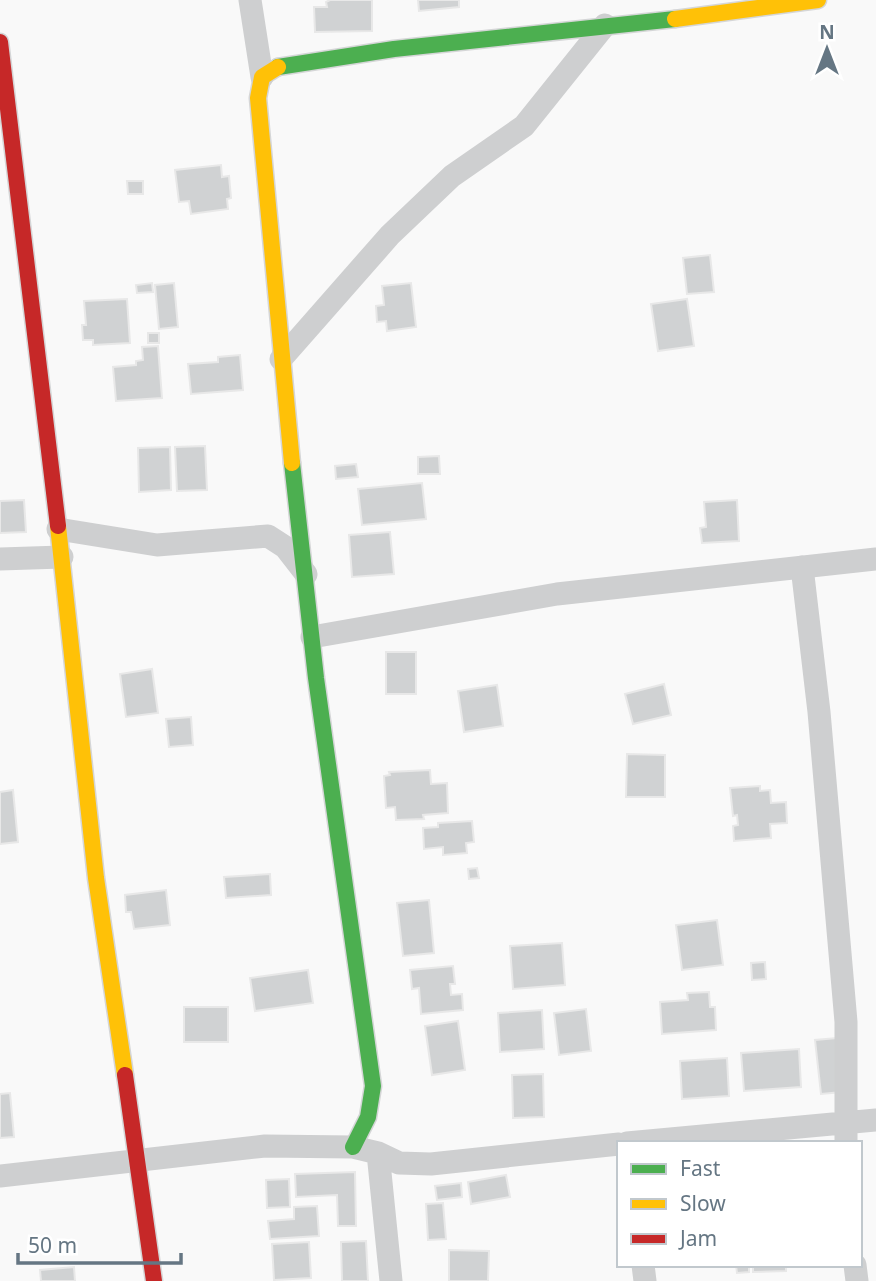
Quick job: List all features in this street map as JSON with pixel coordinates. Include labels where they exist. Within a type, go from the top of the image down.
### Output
[{"type":"street","points":[[250,0],[262,77],[258,97],[261,137],[281,359],[312,637],[373,1086],[368,1117],[353,1147]]},
{"type":"street","points":[[262,77],[281,65],[394,49],[605,25],[722,15],[814,0]]},
{"type":"street","points":[[281,359],[399,226],[452,176],[524,126],[605,25]]},
{"type":"street","points":[[0,42],[62,557],[96,878],[154,1281]]},
{"type":"street","points":[[58,529],[158,545],[268,536],[285,547],[306,574]]},
{"type":"street","points":[[0,559],[62,557]]},
{"type":"street","points":[[312,637],[556,594],[876,559]]},
{"type":"street","points":[[802,567],[820,712],[846,1022],[845,1133]]},
{"type":"street","points":[[671,1141],[845,1133],[876,1120]]},
{"type":"street","points":[[0,1176],[265,1146],[353,1147],[378,1153],[399,1163],[431,1164],[617,1143]]},
{"type":"street","points":[[378,1153],[391,1281]]},
{"type":"building","points":[[372,0],[372,31],[315,32],[314,7],[327,7],[326,2]]},
{"type":"building","points":[[418,0],[459,0],[459,7],[419,11]]},
{"type":"building","points":[[221,165],[222,177],[229,176],[231,198],[227,199],[228,209],[191,214],[189,201],[179,202],[175,170]]},
{"type":"building","points":[[127,181],[143,181],[143,194],[128,194]]},
{"type":"building","points":[[710,255],[714,292],[687,294],[683,258]]},
{"type":"building","points":[[152,283],[153,292],[137,293],[136,285]]},
{"type":"building","points":[[174,283],[178,327],[159,329],[155,285]]},
{"type":"building","points":[[411,283],[416,327],[387,331],[386,321],[377,322],[376,306],[384,305],[382,286]]},
{"type":"building","points":[[127,299],[130,343],[93,345],[93,340],[83,340],[82,325],[86,325],[84,301]]},
{"type":"building","points":[[687,299],[694,346],[658,351],[651,304]]},
{"type":"building","points":[[148,333],[159,333],[159,343],[148,343]]},
{"type":"building","points":[[158,346],[162,398],[116,401],[113,367],[136,365],[136,361],[143,360],[142,347]]},
{"type":"building","points":[[240,355],[243,390],[191,394],[188,364],[218,362],[218,357]]},
{"type":"building","points":[[205,446],[207,490],[177,491],[175,447]]},
{"type":"building","points":[[170,447],[171,490],[139,492],[138,448]]},
{"type":"building","points":[[439,456],[440,474],[418,474],[418,457]]},
{"type":"building","points":[[356,464],[358,477],[336,479],[335,466]]},
{"type":"building","points":[[422,483],[426,519],[362,525],[358,489]]},
{"type":"building","points":[[24,500],[26,532],[0,533],[0,501]]},
{"type":"building","points":[[737,500],[739,541],[702,543],[700,528],[706,527],[704,502]]},
{"type":"building","points":[[390,532],[394,574],[352,577],[349,535]]},
{"type":"building","points":[[386,652],[416,652],[416,694],[386,694]]},
{"type":"building","points":[[152,669],[158,713],[126,717],[120,674]]},
{"type":"building","points":[[664,684],[671,715],[633,724],[625,694]]},
{"type":"building","points":[[497,685],[503,726],[464,732],[458,691]]},
{"type":"building","points":[[191,717],[193,745],[169,747],[166,719]]},
{"type":"building","points":[[627,754],[665,755],[665,797],[626,797]]},
{"type":"building","points":[[430,770],[431,784],[447,783],[448,813],[423,815],[424,819],[396,820],[395,807],[386,808],[384,776],[390,775],[389,772]]},
{"type":"building","points":[[760,786],[760,791],[770,790],[771,803],[786,802],[787,823],[770,824],[771,838],[734,841],[733,826],[738,825],[737,815],[733,816],[730,788]]},
{"type":"building","points":[[13,790],[18,842],[0,844],[0,792]]},
{"type":"building","points":[[472,821],[474,842],[466,843],[467,853],[443,855],[443,847],[424,849],[423,828],[438,827],[438,823]]},
{"type":"building","points":[[477,868],[479,878],[469,879],[468,869]]},
{"type":"building","points":[[270,874],[271,895],[226,898],[224,877]]},
{"type":"building","points":[[166,890],[170,925],[134,929],[131,912],[126,912],[125,895]]},
{"type":"building","points":[[429,900],[434,953],[403,956],[397,903]]},
{"type":"building","points":[[717,920],[723,965],[682,970],[676,925]]},
{"type":"building","points":[[562,943],[565,985],[513,989],[510,946]]},
{"type":"building","points":[[765,962],[766,979],[752,980],[751,963]]},
{"type":"building","points":[[453,966],[455,984],[450,984],[451,995],[462,994],[463,1010],[421,1014],[419,988],[412,989],[410,970]]},
{"type":"building","points":[[308,970],[313,1003],[255,1011],[250,978]]},
{"type":"building","points":[[709,992],[710,1007],[715,1007],[716,1030],[662,1034],[660,1002],[688,1000],[687,993]]},
{"type":"building","points":[[184,1007],[228,1007],[228,1042],[184,1042]]},
{"type":"building","points":[[586,1009],[591,1051],[559,1055],[554,1013]]},
{"type":"building","points":[[542,1010],[544,1049],[500,1052],[498,1013]]},
{"type":"building","points":[[458,1021],[465,1070],[432,1075],[425,1026]]},
{"type":"building","points":[[837,1038],[842,1092],[821,1094],[815,1040]]},
{"type":"building","points":[[799,1049],[801,1087],[744,1091],[741,1053]]},
{"type":"building","points":[[727,1058],[729,1096],[682,1099],[680,1061]]},
{"type":"building","points":[[543,1074],[544,1117],[513,1118],[512,1075]]},
{"type":"building","points":[[10,1093],[14,1137],[0,1138],[0,1094]]},
{"type":"building","points":[[355,1172],[356,1226],[338,1226],[337,1195],[296,1197],[295,1174]]},
{"type":"building","points":[[506,1175],[510,1197],[471,1204],[468,1182]]},
{"type":"building","points":[[289,1179],[290,1207],[267,1208],[266,1180]]},
{"type":"building","points":[[461,1183],[462,1197],[437,1200],[435,1186]]},
{"type":"building","points":[[443,1203],[446,1239],[428,1240],[426,1204]]},
{"type":"building","points":[[317,1206],[319,1236],[270,1239],[268,1221],[294,1219],[294,1207]]},
{"type":"building","points":[[366,1241],[368,1281],[342,1281],[341,1242]]},
{"type":"building","points":[[309,1242],[311,1278],[274,1280],[272,1244]]},
{"type":"building","points":[[449,1250],[489,1251],[488,1281],[449,1281]]},
{"type":"building","points":[[74,1267],[75,1281],[41,1281],[40,1270]]},
{"type":"building","points":[[736,1267],[749,1267],[749,1272],[737,1273]]},
{"type":"building","points":[[753,1267],[786,1267],[786,1271],[753,1272]]},
{"type":"traffic: fast","points":[[278,67],[394,49],[675,19]]},
{"type":"traffic: fast","points":[[292,463],[316,678],[373,1086],[368,1117],[353,1147]]},
{"type":"traffic: slow","points":[[675,19],[818,0]]},
{"type":"traffic: slow","points":[[278,67],[262,77],[258,98],[292,463]]},
{"type":"traffic: slow","points":[[58,526],[96,878],[125,1075]]},
{"type":"traffic: jam","points":[[0,42],[58,526]]},
{"type":"traffic: jam","points":[[125,1075],[154,1281]]}]
